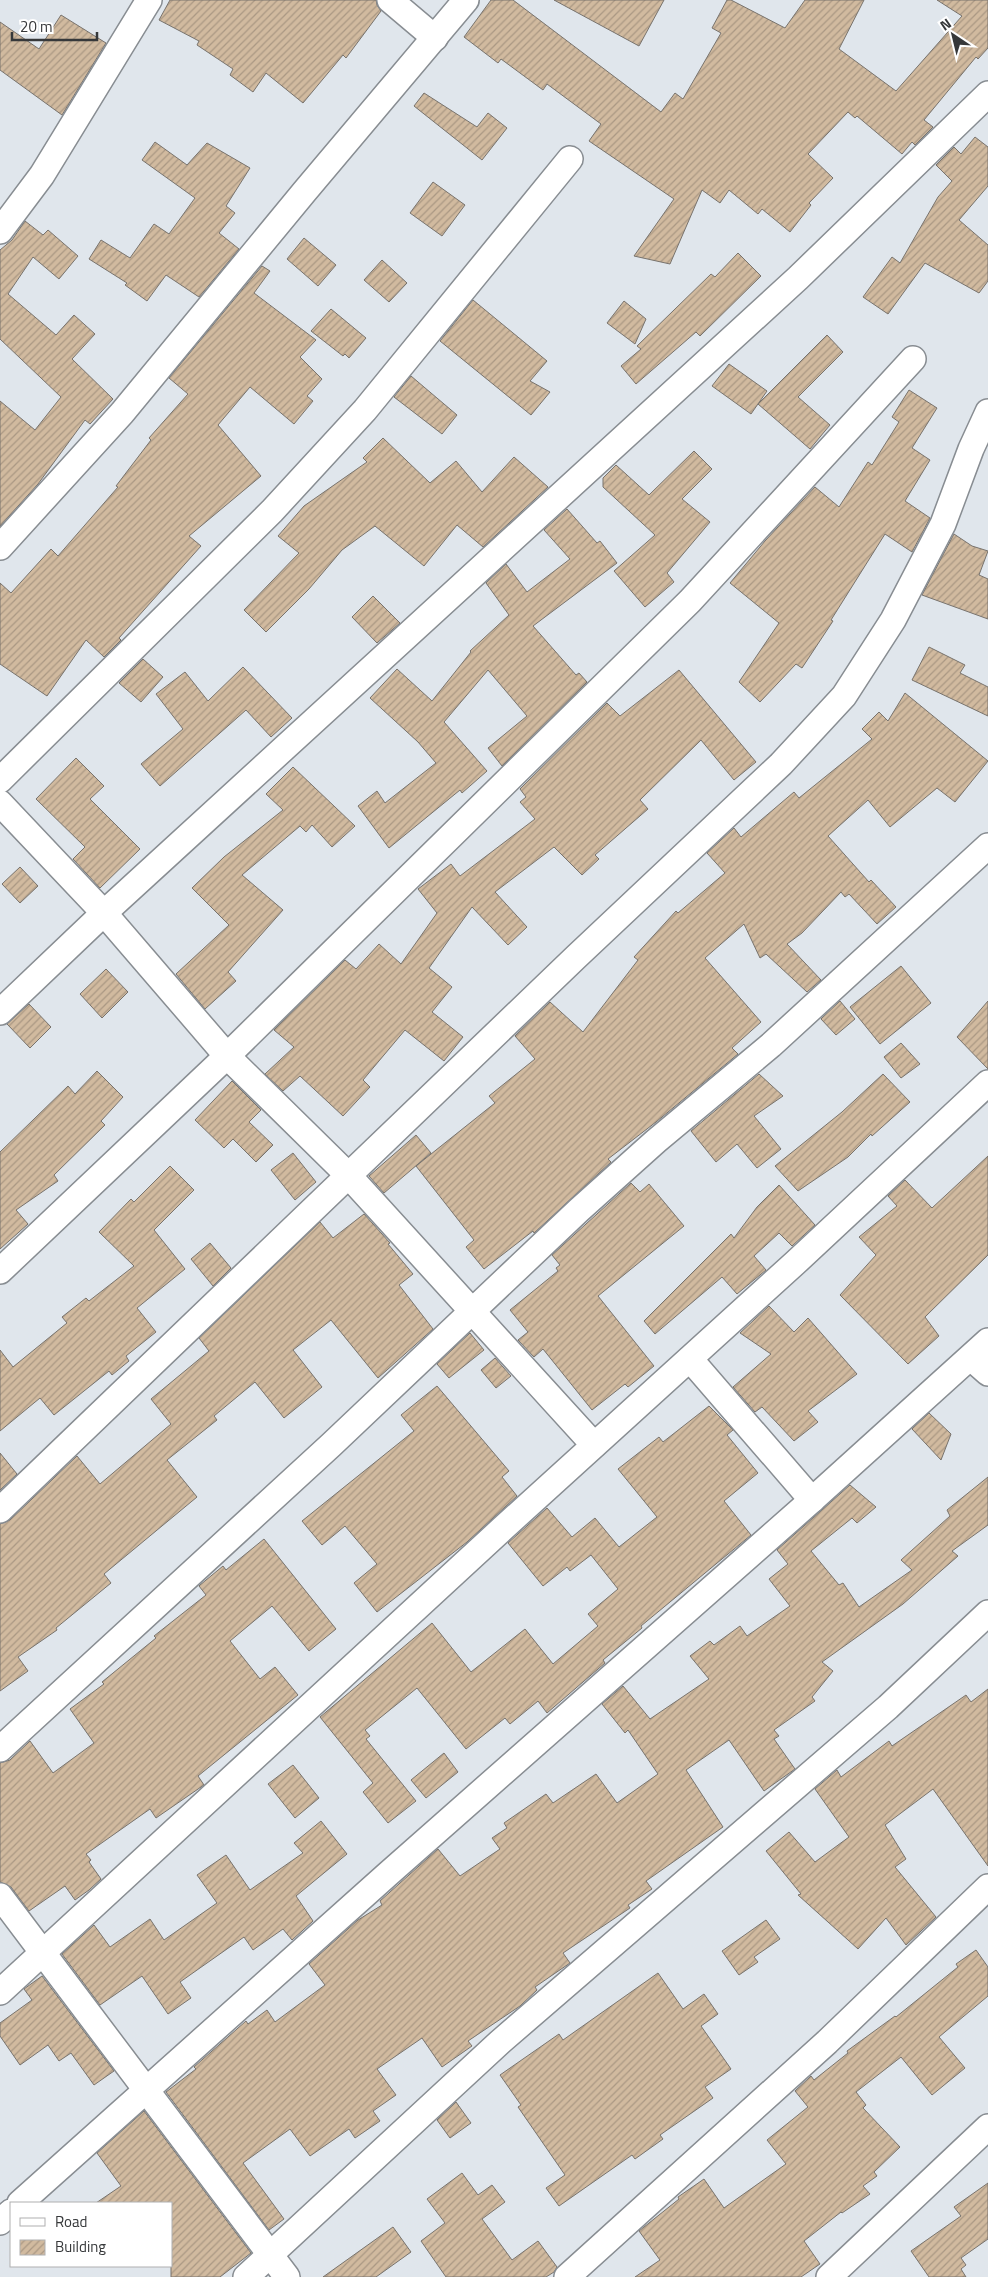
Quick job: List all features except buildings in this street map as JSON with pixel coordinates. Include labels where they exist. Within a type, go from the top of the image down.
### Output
[{"type":"street","points":[[0,231],[42,175],[149,0]]},
{"type":"street","points":[[390,0],[435,38]]},
{"type":"street","points":[[0,548],[122,413],[466,0]]},
{"type":"street","points":[[0,1012],[104,912],[791,285],[988,94]]},
{"type":"street","points":[[0,780],[272,510],[358,417],[570,159]]},
{"type":"street","points":[[0,1271],[227,1056],[690,601],[913,359]]},
{"type":"street","points":[[0,1510],[781,764],[844,696],[893,620],[943,524],[988,412]]},
{"type":"street","points":[[0,803],[104,912],[227,1056],[348,1176],[594,1445]]},
{"type":"street","points":[[0,1749],[324,1452],[656,1141],[771,1044],[988,846]]},
{"type":"street","points":[[0,1992],[988,1083]]},
{"type":"street","points":[[21,2202],[145,2090],[812,1500],[979,1366],[988,1341]]},
{"type":"street","points":[[690,1359],[812,1500]]},
{"type":"street","points":[[246,2277],[500,2042],[888,1707],[988,1613]]},
{"type":"street","points":[[567,2277],[827,2042],[988,1888]]},
{"type":"street","points":[[0,1896],[287,2277]]},
{"type":"street","points":[[829,2277],[988,2127]]},
{"type":"street","points":[[0,2222],[10,2213]]}]
